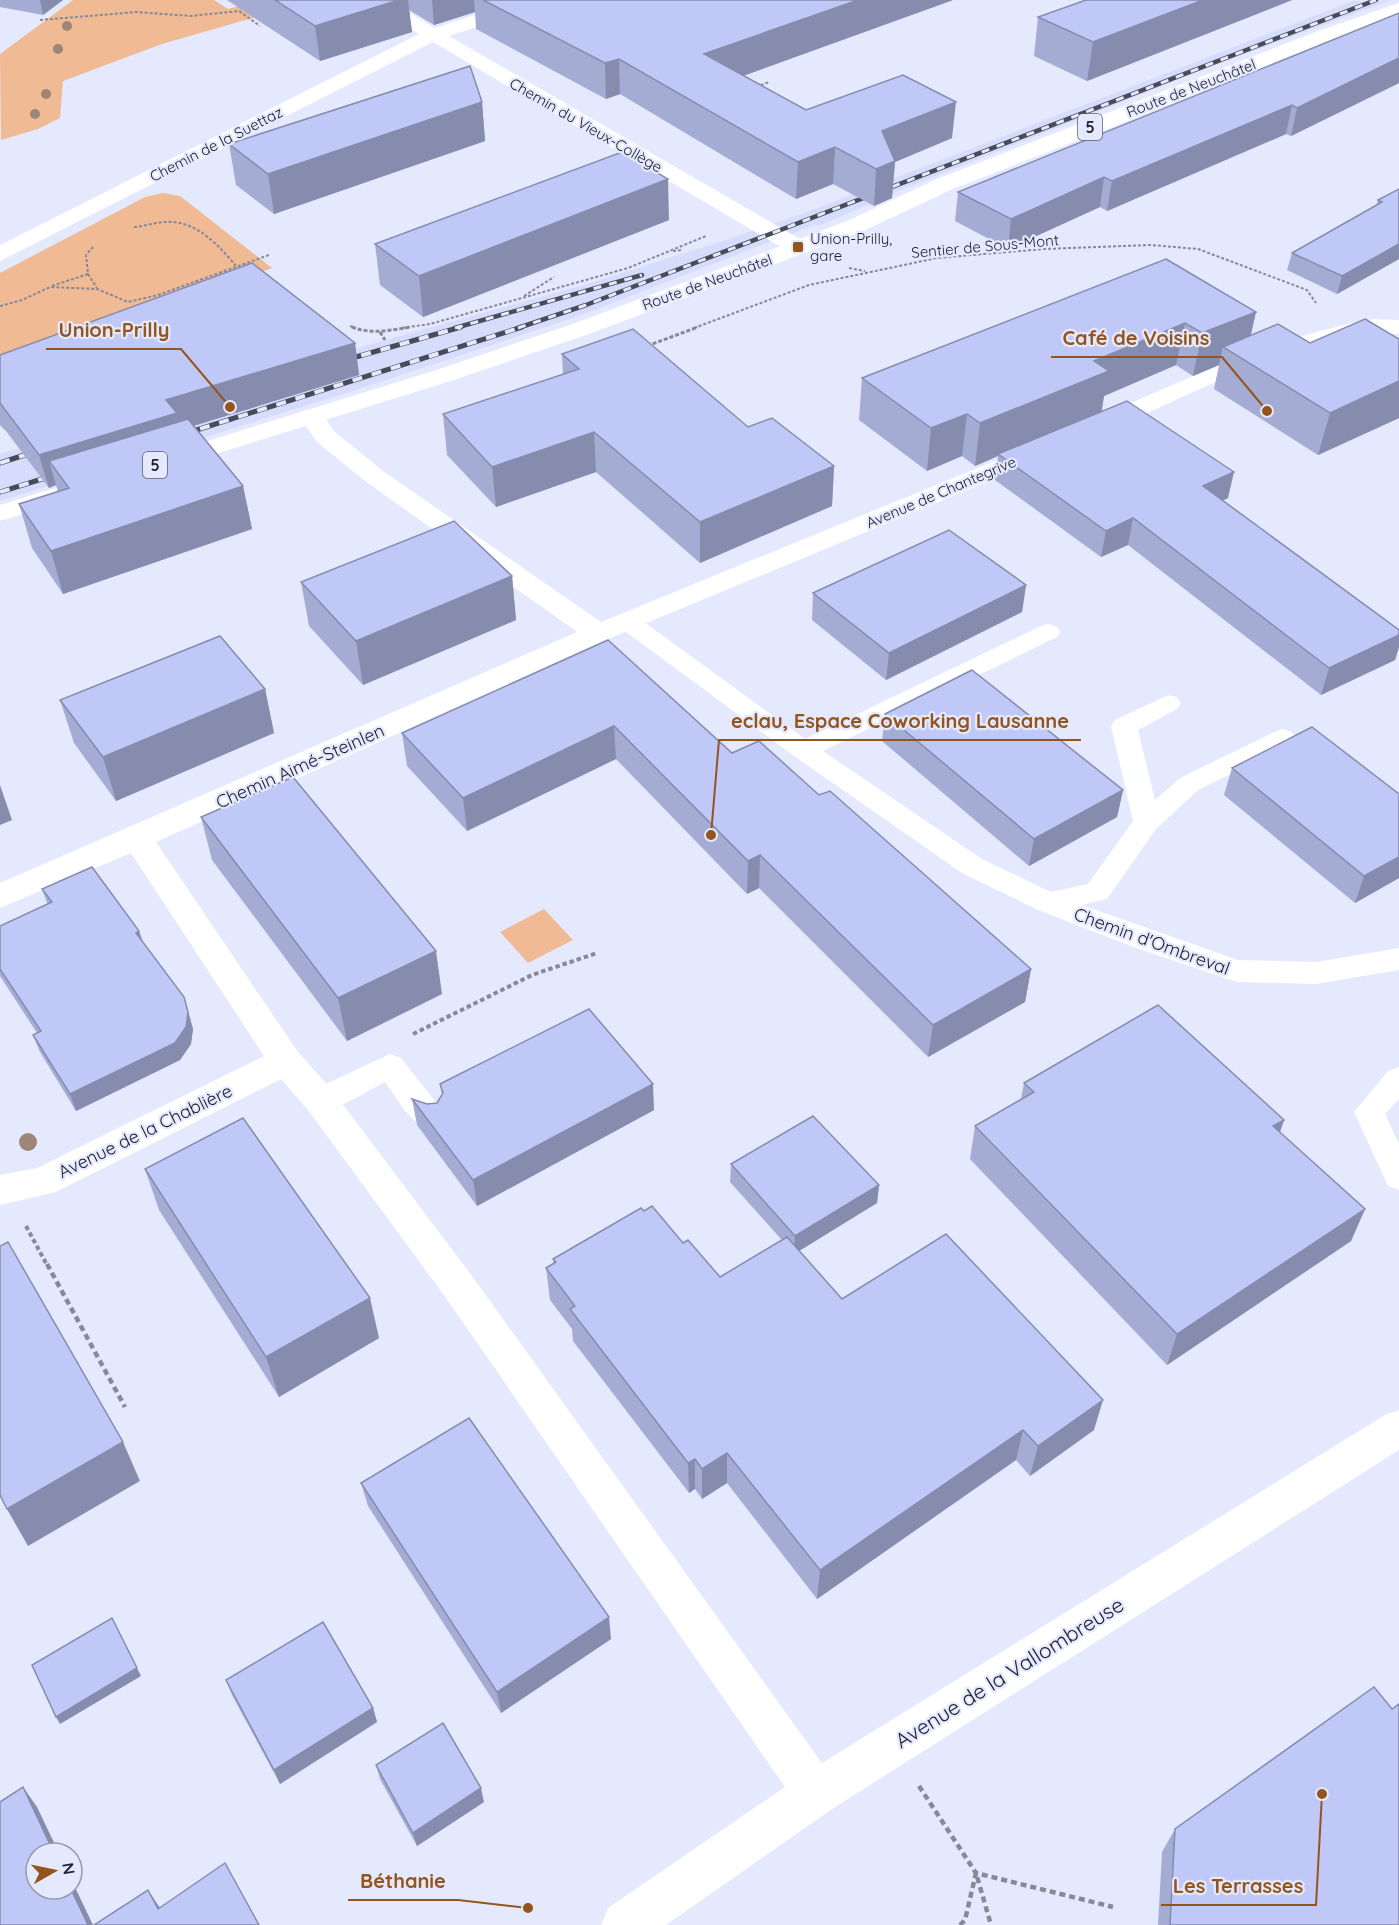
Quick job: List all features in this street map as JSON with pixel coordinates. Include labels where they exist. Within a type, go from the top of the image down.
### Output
[{"type":"street","name":"Chemin du Vieux-Collège","points":[[374,0],[799,248]]},
{"type":"street","name":"Chemin de la Suettaz","points":[[0,254],[432,35],[539,0]]},
{"type":"street","name":"Route de Neuchâtel","points":[[144,468],[581,329],[799,248],[855,226],[956,180],[1328,34],[1399,9]]},
{"type":"street","name":"Avenue de Chantegrive","points":[[598,633],[1286,348],[1339,331],[1396,321]]},
{"type":"street","points":[[311,416],[326,437],[374,476],[598,633]]},
{"type":"street","points":[[0,513],[89,486]]},
{"type":"street","name":"Chemin Aimé-Steinlen","points":[[0,896],[137,838],[598,633]]},
{"type":"street","points":[[137,838],[286,1061],[320,1100],[465,1296],[816,1793]]},
{"type":"street","name":"Avenue de la Chablière","points":[[10,1203],[44,1182],[286,1061]]},
{"type":"street","name":"Avenue de la Vallombreuse","points":[[625,1925],[816,1793],[1399,1428]]},
{"type":"lane","name":"Chemin d'Ombreval","points":[[627,621],[803,750],[972,866],[1048,903],[1149,942],[1237,971],[1316,973],[1399,959]]},
{"type":"lane","points":[[803,750],[1048,632]]},
{"type":"lane","points":[[1147,822],[1124,726],[1168,703]]},
{"type":"lane","name":"Chemin d'Ombreval","points":[[1048,903],[1097,892],[1147,822],[1189,784],[1283,738]]},
{"type":"lane","points":[[320,1100],[390,1066],[430,1118]]},
{"type":"lane","points":[[1399,1079],[1369,1112],[1399,1177]]},
{"type":"path","points":[[40,20],[137,12],[191,16],[240,11],[260,26]]},
{"type":"path","points":[[749,89],[769,82]]},
{"type":"path","points":[[129,228],[174,222],[207,237],[226,253],[237,267]]},
{"type":"path","points":[[350,326],[362,331],[380,332],[430,324],[628,268],[710,235]]},
{"type":"path","name":"Sentier de Sous-Mont","points":[[581,329],[624,339],[640,349],[809,285],[866,272],[937,258],[1044,249],[1151,245],[1198,249],[1307,290],[1319,309]]},
{"type":"path","points":[[94,247],[86,255],[88,274],[97,289]]},
{"type":"path","points":[[673,251],[685,250]]},
{"type":"path","points":[[50,287],[97,289],[128,302],[158,296],[268,255]]},
{"type":"path","points":[[854,268],[866,272]]},
{"type":"path","points":[[0,306],[22,300],[50,287],[88,274]]},
{"type":"path","points":[[519,299],[554,278]]},
{"type":"path","points":[[380,332],[385,340]]},
{"type":"path","points":[[404,1039],[532,975],[597,953]]},
{"type":"path","points":[[10,1203],[125,1407]]},
{"type":"path","points":[[919,1785],[976,1873],[991,1925]]},
{"type":"path","points":[[976,1873],[1113,1907]]},
{"type":"path","points":[[960,1925],[965,1920],[976,1873]]},
{"type":"shaded area","points":[[73,0],[214,0],[228,9],[260,0],[305,3],[162,44],[63,81],[60,118],[38,129],[1,140],[0,54]]},
{"type":"shaded area","points":[[1392,0],[1217,64],[906,188],[821,225],[814,225],[579,316],[353,391],[0,501],[0,454],[385,340],[581,286],[729,239],[799,215],[1353,1]]},
{"type":"shaded area","points":[[163,193],[180,196],[272,268],[0,368],[0,273],[145,197]]},
{"type":"shaded area","points":[[544,909],[573,940],[528,963],[500,932]]},
{"type":"building","points":[[275,0],[399,0],[315,26]]},
{"type":"building","points":[[483,0],[858,0],[704,54],[806,110],[903,75],[956,102],[882,131],[895,161],[876,169],[835,147],[798,162],[619,59],[605,63]]},
{"type":"building","points":[[1086,0],[1203,0],[1093,42],[1038,17]]},
{"type":"building","points":[[1399,13],[1399,58],[1297,108],[1292,105],[1112,181],[1104,177],[1011,219],[958,192]]},
{"type":"building","points":[[470,66],[482,102],[268,174],[229,144]]},
{"type":"building","points":[[622,152],[668,179],[419,276],[375,244]]},
{"type":"building","points":[[1399,189],[1399,244],[1342,276],[1292,253],[1382,202],[1378,200]]},
{"type":"building","points":[[1166,259],[1256,312],[1202,333],[1185,323],[1094,361],[1109,371],[980,423],[967,414],[931,428],[862,378]]},
{"type":"building","points":[[252,263],[355,343],[166,400],[177,413],[39,455],[0,403],[0,355]]},
{"type":"building","points":[[1365,319],[1399,339],[1399,381],[1330,413],[1223,347],[1278,324],[1310,343]]},
{"type":"building","points":[[633,329],[748,427],[772,418],[834,466],[700,522],[594,432],[492,467],[443,414],[579,369],[562,354]]},
{"type":"building","points":[[1127,401],[1234,472],[1203,486],[1399,630],[1399,635],[1329,668],[1133,518],[1106,531],[998,454]]},
{"type":"building","points":[[188,419],[243,486],[51,551],[19,504],[69,488],[49,461]]},
{"type":"building","points":[[454,521],[512,576],[356,641],[301,582]]},
{"type":"building","points":[[949,530],[1026,585],[889,653],[813,593]]},
{"type":"building","points":[[220,636],[265,689],[103,757],[60,700]]},
{"type":"building","points":[[608,640],[732,753],[759,741],[819,795],[830,791],[1031,969],[933,1025],[760,855],[748,861],[614,726],[463,798],[402,733]]},
{"type":"building","points":[[972,670],[1123,790],[1034,839],[885,714]]},
{"type":"building","points":[[1312,727],[1399,794],[1399,857],[1364,876],[1232,768]]},
{"type":"building","points":[[293,777],[436,951],[338,998],[201,817]]},
{"type":"building","points":[[92,867],[139,931],[136,933],[184,997],[188,1012],[186,1027],[175,1043],[70,1094],[33,1035],[41,1031],[0,969],[0,926],[52,902],[42,889]]},
{"type":"building","points":[[1158,1005],[1284,1120],[1273,1126],[1365,1209],[1177,1334],[975,1126],[1034,1092],[1024,1083]]},
{"type":"building","points":[[589,1009],[653,1084],[473,1180],[412,1099],[427,1104],[437,1103],[443,1093],[440,1084]]},
{"type":"building","points":[[813,1116],[879,1185],[795,1236],[731,1164]]},
{"type":"building","points":[[243,1118],[370,1298],[266,1357],[145,1169]]},
{"type":"building","points":[[652,1206],[683,1243],[688,1240],[720,1277],[787,1237],[842,1299],[946,1234],[1103,1400],[1038,1446],[1023,1430],[820,1570],[727,1453],[702,1469],[695,1459],[688,1463],[570,1309],[575,1306],[546,1268],[556,1262],[553,1259],[641,1208],[644,1211]]},
{"type":"building","points":[[8,1242],[123,1442],[7,1509],[0,1495],[0,1246]]},
{"type":"building","points":[[469,1418],[609,1617],[497,1692],[361,1483]]},
{"type":"building","points":[[112,1618],[137,1668],[56,1717],[32,1665]]},
{"type":"building","points":[[323,1622],[373,1708],[274,1770],[226,1680]]},
{"type":"building","points":[[1374,1687],[1392,1709],[1399,1704],[1399,1925],[1170,1925],[1175,1829]]},
{"type":"building","points":[[443,1723],[481,1788],[413,1833],[376,1765]]},
{"type":"building","points":[[23,1787],[48,1841],[24,1841],[24,1901],[77,1901],[88,1925],[0,1925],[0,1802]]},
{"type":"building","points":[[225,1863],[259,1925],[94,1925],[148,1890],[158,1909]]},
{"type":"railway","points":[[518,328],[586,305],[1376,0]]},
{"type":"railway","points":[[455,328],[642,275]]},
{"type":"railway","points":[[342,361],[461,327]]},
{"type":"railway","points":[[181,435],[522,327]]},
{"type":"railway","points":[[0,463],[40,450]]},
{"type":"railway","points":[[0,492],[58,474]]},
{"type":"place","name":"Union-Prilly, gare","points":[[798,247]]},
{"type":"place","name":"Union-Prilly","points":[[230,407]]},
{"type":"place","name":"Café de Voisins","points":[[1267,411]]},
{"type":"place","name":"eclau, Espace Coworking Lausanne","points":[[711,835]]},
{"type":"place","name":"Les Terrasses","points":[[1322,1794]]},
{"type":"place","name":"Béthanie","points":[[528,1908]]}]
